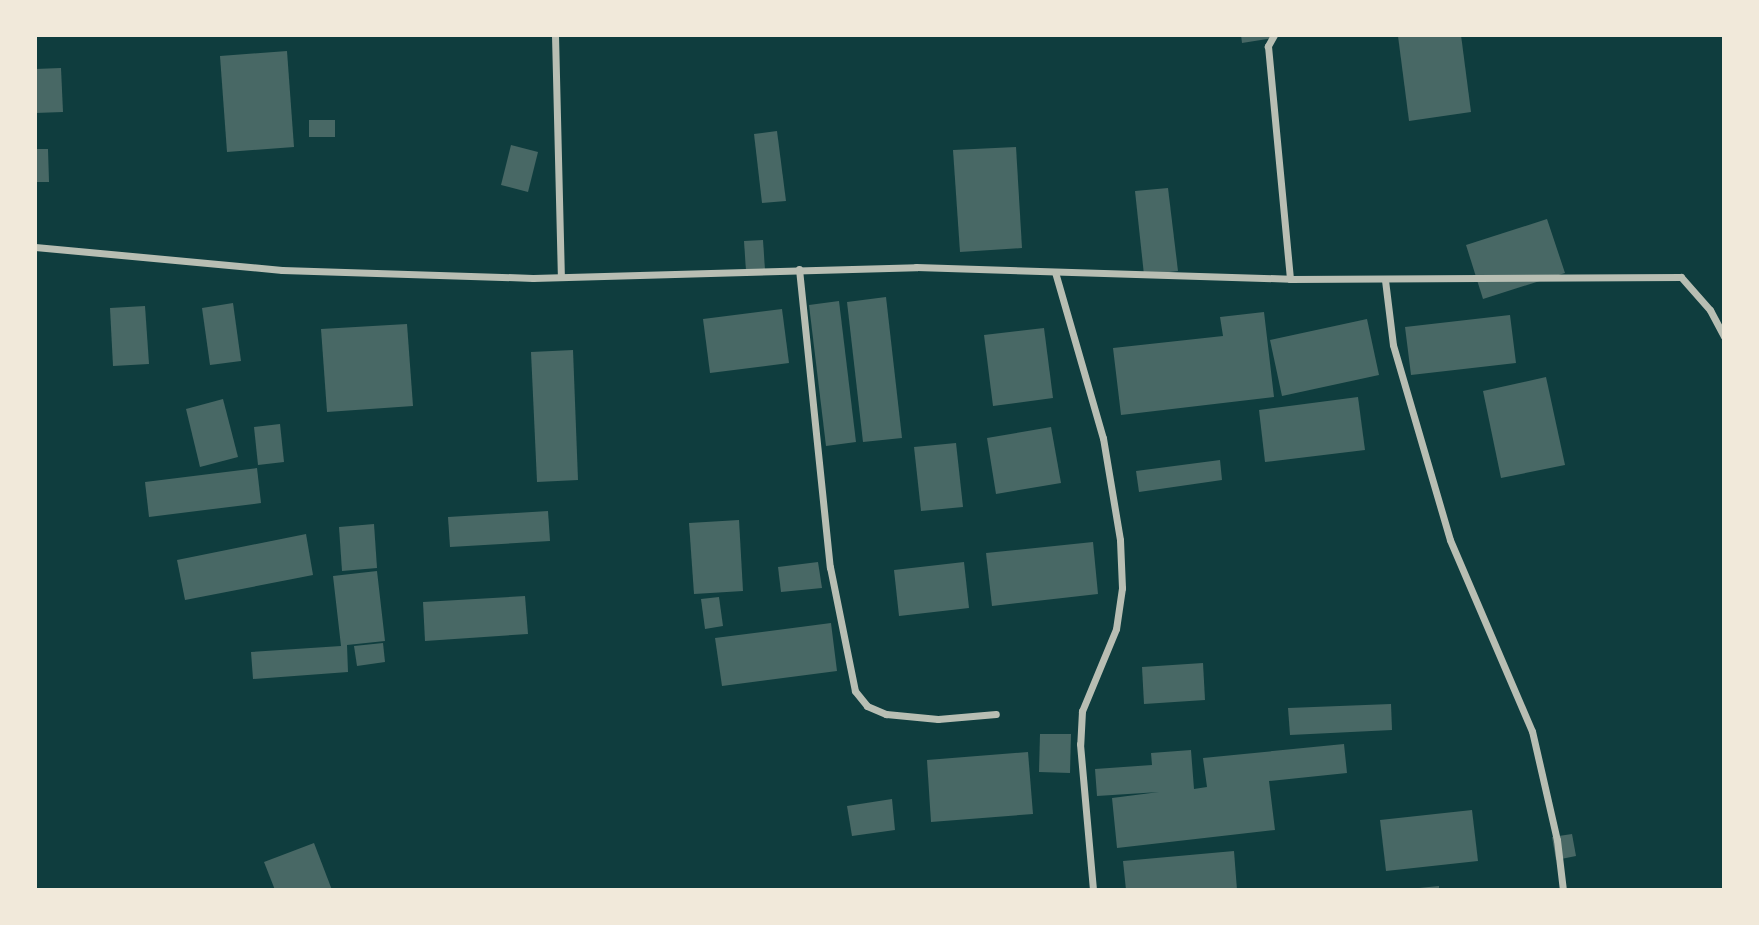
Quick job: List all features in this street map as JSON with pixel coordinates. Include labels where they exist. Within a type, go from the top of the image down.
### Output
[{"type":"street","points":[[555,35],[561,277]]},
{"type":"street","points":[[1274,35],[1268,46],[1290,279]]},
{"type":"street","points":[[35,247],[282,270],[561,277],[799,269],[1385,280],[1681,277],[1710,310],[1724,336]]},
{"type":"street","points":[[799,269],[830,567],[855,691],[867,706],[886,714],[938,719],[996,714]]},
{"type":"street","points":[[1055,272],[1102,438],[1120,540],[1122,588],[1116,629],[1082,711],[1080,744],[1093,890]]},
{"type":"street","points":[[1385,280],[1393,345],[1450,540],[1532,732],[1557,840],[1563,890]]},
{"type":"building","points":[[1241,35],[1272,35],[1273,38],[1242,43]]},
{"type":"building","points":[[1461,35],[1471,112],[1409,121],[1398,36]]},
{"type":"building","points":[[287,51],[294,147],[227,152],[220,56]]},
{"type":"building","points":[[61,68],[63,112],[35,113],[35,69]]},
{"type":"building","points":[[309,120],[335,120],[335,137],[309,137]]},
{"type":"building","points":[[777,131],[786,201],[762,203],[754,134]]},
{"type":"building","points":[[511,145],[538,152],[528,192],[501,185]]},
{"type":"building","points":[[1016,147],[1022,248],[960,252],[953,150]]},
{"type":"building","points":[[35,149],[48,149],[49,182],[35,182]]},
{"type":"building","points":[[1168,188],[1178,271],[1144,275],[1135,191]]},
{"type":"building","points":[[1547,219],[1565,273],[1483,299],[1466,245]]},
{"type":"building","points":[[763,240],[765,270],[746,271],[744,241]]},
{"type":"building","points":[[886,297],[902,438],[863,442],[847,302]]},
{"type":"building","points":[[839,301],[856,442],[826,446],[809,305]]},
{"type":"building","points":[[233,303],[241,361],[210,365],[202,308]]},
{"type":"building","points":[[145,306],[149,364],[113,366],[110,308]]},
{"type":"building","points":[[782,309],[789,363],[710,373],[703,319]]},
{"type":"building","points":[[1264,312],[1274,397],[1121,415],[1113,348],[1223,336],[1220,317]]},
{"type":"building","points":[[1510,315],[1516,363],[1411,375],[1405,327]]},
{"type":"building","points":[[1367,319],[1379,375],[1282,396],[1270,340]]},
{"type":"building","points":[[407,324],[413,406],[327,412],[321,329]]},
{"type":"building","points":[[1044,328],[1053,398],[993,406],[984,335]]},
{"type":"building","points":[[573,350],[578,480],[537,482],[531,352]]},
{"type":"building","points":[[1546,377],[1565,465],[1501,478],[1483,391]]},
{"type":"building","points":[[1358,397],[1365,450],[1265,462],[1259,410]]},
{"type":"building","points":[[223,399],[238,457],[200,467],[186,409]]},
{"type":"building","points":[[280,424],[284,462],[258,465],[254,427]]},
{"type":"building","points":[[1051,427],[1061,483],[996,494],[987,438]]},
{"type":"building","points":[[956,443],[963,507],[921,511],[914,447]]},
{"type":"building","points":[[1220,460],[1222,480],[1139,492],[1136,471]]},
{"type":"building","points":[[257,468],[261,503],[149,517],[145,482]]},
{"type":"building","points":[[548,511],[550,541],[450,547],[448,517]]},
{"type":"building","points":[[739,520],[743,591],[694,594],[689,523]]},
{"type":"building","points":[[374,524],[377,568],[342,571],[339,527]]},
{"type":"building","points":[[306,534],[313,575],[185,600],[177,560]]},
{"type":"building","points":[[1093,542],[1098,594],[992,606],[986,553]]},
{"type":"building","points":[[818,562],[822,588],[781,592],[778,567]]},
{"type":"building","points":[[964,562],[969,608],[899,616],[894,570]]},
{"type":"building","points":[[377,571],[385,641],[347,645],[348,672],[253,679],[251,652],[341,646],[333,576]]},
{"type":"building","points":[[525,596],[528,634],[425,641],[423,602]]},
{"type":"building","points":[[719,597],[723,626],[705,629],[701,599]]},
{"type":"building","points":[[831,623],[837,671],[722,686],[715,638]]},
{"type":"building","points":[[383,643],[385,662],[357,666],[354,646]]},
{"type":"building","points":[[1203,663],[1205,700],[1144,704],[1142,667]]},
{"type":"building","points":[[1391,704],[1392,730],[1290,735],[1288,708]]},
{"type":"building","points":[[1040,734],[1071,734],[1070,773],[1039,772]]},
{"type":"building","points":[[1344,744],[1347,773],[1269,781],[1275,830],[1117,848],[1112,798],[1159,792],[1097,796],[1095,769],[1152,765],[1151,753],[1191,750],[1194,789],[1207,787],[1203,758]]},
{"type":"building","points":[[1028,752],[1033,814],[931,822],[927,760]]},
{"type":"building","points":[[892,799],[895,830],[852,836],[847,806]]},
{"type":"building","points":[[1472,810],[1478,861],[1386,871],[1380,820]]},
{"type":"building","points":[[1572,834],[1576,856],[1556,860],[1552,837]]},
{"type":"building","points":[[314,843],[332,890],[275,890],[264,862]]},
{"type":"building","points":[[1234,851],[1237,890],[1126,890],[1123,861]]},
{"type":"building","points":[[1439,886],[1439,890],[1419,890],[1419,888]]}]
